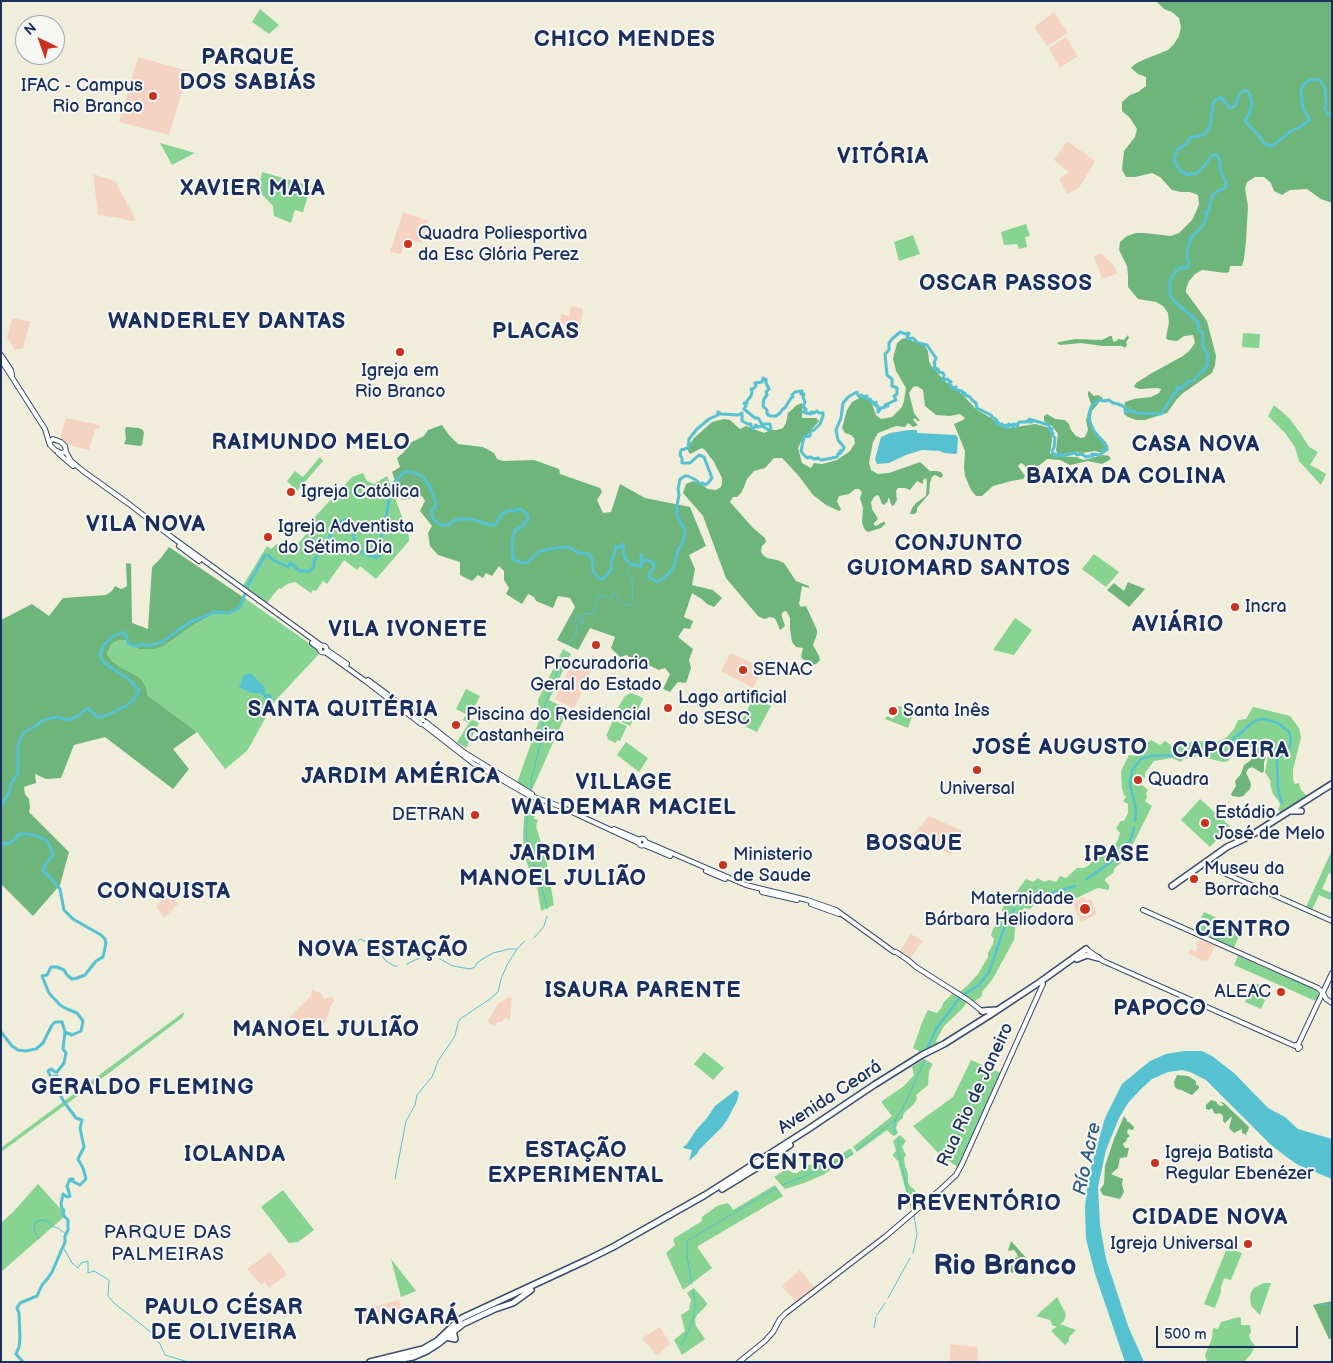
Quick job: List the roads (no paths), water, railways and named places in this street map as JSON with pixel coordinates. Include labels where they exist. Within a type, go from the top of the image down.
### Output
[{"type":"main road","points":[[1,355],[11,370],[12,377]]},
{"type":"main road","points":[[1,360],[44,429],[50,445],[55,450],[77,470],[191,555],[244,591]]},
{"type":"main road","points":[[44,429],[54,439],[64,444],[71,461],[83,471],[321,648],[321,652],[326,651],[424,723],[474,764],[536,798],[556,802],[639,841],[642,846],[645,844],[742,886],[808,902],[847,917],[909,962],[991,1016]]},
{"type":"main road","points":[[49,442],[54,439]]},
{"type":"main road","points":[[55,450],[61,453],[66,452]]},
{"type":"main road","points":[[1172,886],[1230,845],[1250,836],[1332,784]]},
{"type":"main road","points":[[1288,812],[1301,811]]},
{"type":"main road","points":[[1205,863],[1332,921]]},
{"type":"main road","points":[[1143,910],[1318,988],[1332,1004]]},
{"type":"main road","points":[[1087,950],[1098,958]]},
{"type":"main road","name":"Avenida Ceará","points":[[371,1362],[423,1349],[463,1324],[515,1301],[534,1288],[615,1250],[742,1177],[879,1085],[946,1046],[1043,984],[1087,950]]},
{"type":"main road","name":"Avenida Ceará","points":[[386,1362],[418,1355],[433,1348],[462,1318],[614,1247],[746,1170],[874,1085],[991,1016],[1087,950]]},
{"type":"main road","points":[[1077,959],[1087,954],[1098,958],[1298,1046],[1318,1008],[1332,973]]},
{"type":"main road","points":[[1043,984],[1049,976]]},
{"type":"main road","name":"Rua Rio de Janeiro","points":[[739,1362],[765,1341],[786,1313],[886,1236],[956,1175],[1043,984]]},
{"type":"main road","points":[[1318,1004],[1332,1004]]},
{"type":"main road","points":[[981,1010],[993,1011],[1003,1007]]},
{"type":"main road","points":[[980,1022],[981,1010]]},
{"type":"main road","points":[[742,1177],[746,1170]]},
{"type":"main road","points":[[731,1183],[734,1177]]},
{"type":"main road","points":[[512,1296],[515,1298],[515,1301]]},
{"type":"main road","points":[[503,1306],[504,1299]]},
{"type":"water","points":[[917,430],[917,433],[956,435],[958,438],[957,453],[922,450],[889,463],[877,464],[875,459],[881,437],[890,433]]},
{"type":"water","points":[[250,673],[264,686],[265,694],[272,696],[271,700],[269,701],[260,693],[251,693],[239,687],[243,676]]},
{"type":"water","points":[[1202,1051],[1212,1056],[1234,1073],[1268,1108],[1285,1117],[1298,1129],[1332,1139],[1332,1179],[1298,1165],[1270,1144],[1206,1080],[1182,1070],[1168,1072],[1152,1079],[1128,1103],[1119,1118],[1106,1150],[1098,1187],[1100,1225],[1106,1259],[1128,1326],[1144,1362],[1125,1362],[1095,1274],[1086,1239],[1085,1207],[1090,1171],[1105,1118],[1122,1084],[1150,1061],[1166,1054]]},
{"type":"water","points":[[736,1090],[739,1093],[737,1101],[727,1120],[689,1161],[692,1150],[683,1147],[715,1106]]},
{"type":"waterway","points":[[1,806],[18,773],[18,747],[24,732],[43,720],[57,717],[68,720],[78,716],[87,708],[98,717],[105,716],[126,706],[135,698],[139,690],[127,678],[104,663],[100,655],[103,646],[112,637],[123,632],[127,637],[128,643],[134,646],[142,644],[149,646],[162,642],[190,622],[212,612],[229,613],[241,605],[248,585],[265,555],[288,567],[291,563],[299,571],[310,571],[314,566],[318,550],[326,542],[338,523],[348,519],[350,524],[356,527],[353,536],[361,552],[378,557],[381,554],[379,544],[385,525],[391,486],[404,472],[412,472],[422,476],[430,487],[436,502],[432,510],[432,517],[441,525],[448,525],[459,519],[471,519],[490,525],[496,524],[502,514],[509,510],[520,509],[524,511],[528,519],[515,531],[512,541],[513,559],[519,562],[527,563],[540,551],[569,547],[578,553],[589,554],[592,559],[593,571],[598,578],[602,579],[612,568],[611,561],[616,546],[619,548],[623,544],[624,556],[631,564],[641,566],[641,555],[643,562],[648,560],[654,564],[649,577],[657,582],[663,579],[674,567],[678,550],[683,542],[685,530],[677,515],[680,479],[688,476],[705,485],[712,478],[704,457],[699,455],[690,463],[682,463],[681,450],[688,448],[689,439],[697,429],[709,419],[718,415],[718,412],[721,414],[738,415],[742,413],[742,421],[751,424],[753,429],[756,425],[757,427],[762,426],[769,430],[771,429],[770,424],[762,424],[758,418],[755,418],[744,409],[746,406],[744,403],[747,403],[751,396],[751,389],[756,386],[755,383],[762,382],[763,378],[763,380],[766,379],[769,389],[766,392],[767,395],[763,406],[767,410],[768,415],[776,416],[786,407],[795,392],[802,391],[801,394],[804,394],[805,402],[803,407],[806,409],[803,412],[805,413],[806,411],[806,413],[811,414],[811,412],[817,411],[823,413],[820,424],[810,432],[810,436],[804,437],[801,451],[803,454],[807,458],[822,460],[837,457],[844,447],[838,440],[836,430],[841,418],[843,403],[848,397],[857,392],[860,397],[861,395],[867,396],[867,399],[871,400],[871,402],[874,404],[876,402],[878,412],[885,405],[888,406],[887,404],[896,400],[894,396],[897,394],[897,388],[892,386],[892,379],[887,375],[885,354],[889,350],[889,343],[900,332],[909,333],[908,339],[913,338],[918,343],[927,345],[936,358],[934,363],[935,369],[937,371],[936,369],[938,369],[944,375],[943,380],[947,379],[951,382],[949,383],[953,388],[956,387],[956,390],[962,391],[963,394],[965,393],[965,395],[970,397],[976,403],[977,408],[991,415],[999,425],[1002,424],[1005,427],[1007,425],[1008,428],[1009,424],[1013,427],[1013,424],[1017,424],[1017,426],[1019,422],[1026,422],[1030,419],[1029,422],[1032,422],[1032,420],[1049,425],[1049,428],[1052,429],[1051,432],[1055,438],[1052,450],[1056,456],[1058,454],[1061,456],[1075,453],[1086,457],[1093,456],[1092,454],[1099,455],[1104,452],[1103,450],[1107,450],[1107,447],[1094,431],[1090,422],[1089,414],[1091,407],[1096,402],[1109,400],[1125,407],[1125,412],[1130,410],[1138,413],[1161,414],[1174,394],[1177,393],[1177,387],[1180,389],[1187,382],[1193,381],[1208,365],[1207,354],[1203,346],[1203,333],[1199,330],[1198,322],[1174,301],[1170,295],[1170,281],[1176,271],[1180,268],[1187,268],[1189,264],[1187,253],[1190,239],[1203,225],[1207,215],[1205,213],[1208,212],[1212,197],[1217,191],[1226,187],[1226,183],[1217,155],[1212,155],[1197,173],[1187,175],[1176,164],[1174,158],[1177,150],[1187,143],[1189,138],[1203,135],[1210,127],[1215,100],[1221,97],[1230,108],[1235,106],[1240,93],[1246,90],[1250,94],[1252,104],[1245,121],[1261,138],[1264,144],[1272,146],[1291,131],[1310,120],[1303,108],[1301,90],[1304,84],[1310,80],[1319,79],[1325,89],[1325,109],[1329,115],[1332,115]]},
{"type":"waterway","points":[[568,645],[576,633],[575,620],[578,619],[582,624],[584,622],[580,616],[581,614],[591,614],[599,596],[603,595],[611,599],[614,591],[626,606],[633,602],[632,579],[627,572],[631,564]]},
{"type":"waterway","points":[[530,792],[541,742],[544,708],[562,659]]},
{"type":"waterway","points":[[1193,752],[1220,750],[1256,720],[1264,719],[1278,723],[1289,732],[1291,739],[1290,746],[1278,758],[1277,762],[1278,789],[1282,803]]},
{"type":"waterway","points":[[1135,821],[1136,811],[1130,785],[1132,770],[1141,759],[1151,756],[1180,755]]},
{"type":"waterway","points":[[531,798],[526,834],[530,856],[547,909]]},
{"type":"waterway","points":[[1128,844],[1134,828]]},
{"type":"waterway","points":[[1,843],[7,844],[13,841],[19,834],[37,836],[47,841],[53,855],[43,871],[60,889],[64,910],[73,919],[101,935],[106,943],[103,957],[96,961],[85,975],[72,979],[64,970],[51,967],[47,975],[42,976],[49,993],[60,1005],[77,1013],[83,1021],[81,1031],[72,1035],[65,1032],[62,1022],[55,1022],[43,1043],[36,1049],[25,1051],[18,1050],[12,1046],[1,1032]]},
{"type":"waterway","points":[[1122,854],[1127,847]]},
{"type":"waterway","points":[[1087,879],[1118,857]]},
{"type":"waterway","points":[[1019,905],[1075,886]]},
{"type":"waterway","points":[[1011,915],[1014,909]]},
{"type":"waterway","points":[[534,938],[544,926],[547,916]]},
{"type":"waterway","points":[[928,1047],[936,1029],[960,997],[979,985],[989,972],[1007,920]]},
{"type":"waterway","points":[[358,941],[360,939],[376,946],[385,960],[397,966]]},
{"type":"waterway","points":[[395,1179],[406,1121],[415,1105],[417,1095],[432,1077],[438,1061],[455,1036],[460,1019],[498,992],[507,965],[517,949],[525,941]]},
{"type":"waterway","points":[[440,959],[453,966],[470,969],[493,953],[517,949]]},
{"type":"waterway","points":[[407,964],[423,956],[432,956]]},
{"type":"waterway","points":[[23,1362],[16,1354],[20,1338],[17,1308],[20,1303],[37,1296],[42,1285],[52,1272],[65,1242],[68,1220],[63,1215],[64,1210],[61,1204],[63,1194],[67,1197],[70,1196],[67,1186],[70,1179],[73,1179],[72,1181],[80,1185],[86,1179],[78,1159],[84,1147],[80,1128],[82,1120],[76,1118],[64,1102],[57,1089],[60,1085],[57,1076],[51,1077],[48,1071],[51,1069],[57,1072],[64,1063],[66,1053],[63,1049],[65,1032]]},
{"type":"waterway","points":[[895,1134],[896,1118],[902,1110],[925,1060]]},
{"type":"waterway","points":[[857,1150],[895,1120]]},
{"type":"waterway","points":[[898,1139],[898,1150],[910,1202],[913,1207]]},
{"type":"waterway","points":[[782,1185],[852,1154]]},
{"type":"waterway","points":[[692,1284],[687,1256],[687,1241],[776,1188]]},
{"type":"waterway","points":[[913,1253],[917,1234],[914,1216]]},
{"type":"waterway","points":[[39,1239],[34,1225],[37,1221],[44,1220],[66,1234]]},
{"type":"waterway","points":[[63,1247],[72,1263],[78,1268],[81,1263],[88,1261],[88,1273],[94,1271],[109,1280],[108,1296],[152,1333],[165,1355],[188,1362]]},
{"type":"waterway","points":[[888,1298],[910,1258]]},
{"type":"waterway","points":[[681,1345],[694,1316],[693,1290]]},
{"type":"waterway","points":[[877,1315],[885,1303]]},
{"type":"waterway","points":[[1320,1304],[1332,1304]]},
{"type":"waterway","points":[[874,1328],[876,1317]]},
{"type":"place","name":"IFAC - Campus Rio Branco","points":[[153,96]]},
{"type":"place","name":"Quadra Poliesportiva da Esc Glória Perez","points":[[408,244]]},
{"type":"place","name":"Igreja em Rio Branco","points":[[400,352]]},
{"type":"place","name":"Igreja Católica","points":[[291,492]]},
{"type":"place","name":"Igreja Adventista do Sétimo Dia","points":[[268,537]]},
{"type":"place","name":"Incra","points":[[1235,607]]},
{"type":"place","name":"Procuradoria Geral do Estado","points":[[596,645]]},
{"type":"place","name":"SENAC","points":[[743,670]]},
{"type":"place","name":"Lago artificial do SESC","points":[[668,708]]},
{"type":"place","name":"Santa Inês","points":[[893,711]]},
{"type":"place","name":"Piscina do Residencial Castanheira","points":[[456,725]]},
{"type":"place","name":"Universal","points":[[977,770]]},
{"type":"place","name":"Quadra","points":[[1138,780]]},
{"type":"place","name":"DETRAN","points":[[475,815]]},
{"type":"place","name":"Estádio José de Melo","points":[[1205,823]]},
{"type":"place","name":"Ministerio de Saude","points":[[723,865]]},
{"type":"place","name":"Museu da Borracha","points":[[1194,879]]},
{"type":"place","name":"Maternidade Bárbara Heliodora","points":[[1085,909]]},
{"type":"place","name":"ALEAC","points":[[1281,992]]},
{"type":"place","name":"Igreja Batista Regular Ebenézer","points":[[1155,1163]]},
{"type":"place","name":"Igreja Universal","points":[[1248,1244]]},
{"type":"district","name":"CHICO MENDES","points":[[625,40]]},
{"type":"district","name":"PARQUE DOS SABIÁS","points":[[248,70]]},
{"type":"district","name":"VITÓRIA","points":[[883,157]]},
{"type":"district","name":"XAVIER MAIA","points":[[253,189]]},
{"type":"district","name":"OSCAR PASSOS","points":[[1006,284]]},
{"type":"district","name":"WANDERLEY DANTAS","points":[[227,322]]},
{"type":"district","name":"PLACAS","points":[[536,332]]},
{"type":"district","name":"RAIMUNDO MELO","points":[[311,443]]},
{"type":"district","name":"CASA NOVA","points":[[1196,445]]},
{"type":"district","name":"BAIXA DA COLINA","points":[[1126,477]]},
{"type":"district","name":"VILA NOVA","points":[[146,525]]},
{"type":"district","name":"CONJUNTO GUIOMARD SANTOS","points":[[959,556]]},
{"type":"district","name":"AVIÁRIO","points":[[1178,625]]},
{"type":"district","name":"VILA IVONETE","points":[[408,630]]},
{"type":"district","name":"SANTA QUITÉRIA","points":[[343,710]]},
{"type":"district","name":"JOSÉ AUGUSTO","points":[[1060,748]]},
{"type":"district","name":"CAPOEIRA","points":[[1231,751]]},
{"type":"district","name":"JARDIM AMÉRICA","points":[[401,777]]},
{"type":"district","name":"VILLAGE WALDEMAR MACIEL","points":[[624,796]]},
{"type":"district","name":"BOSQUE","points":[[914,844]]},
{"type":"district","name":"IPASE","points":[[1117,855]]},
{"type":"district","name":"JARDIM MANOEL JULIÃO","points":[[553,866]]},
{"type":"district","name":"CONQUISTA","points":[[164,892]]},
{"type":"district","name":"CENTRO","points":[[1243,930]]},
{"type":"district","name":"NOVA ESTAÇÃO","points":[[383,950]]},
{"type":"district","name":"ISAURA PARENTE","points":[[643,991]]},
{"type":"district","name":"PAPOCO","points":[[1160,1009]]},
{"type":"district","name":"MANOEL JULIÃO","points":[[326,1030]]},
{"type":"district","name":"GERALDO FLEMING","points":[[143,1088]]},
{"type":"district","name":"IOLANDA","points":[[235,1155]]},
{"type":"district","name":"CENTRO","points":[[797,1163]]},
{"type":"district","name":"ESTAÇÃO EXPERIMENTAL","points":[[576,1164]]},
{"type":"district","name":"PREVENTÓRIO","points":[[979,1204]]},
{"type":"district","name":"CIDADE NOVA","points":[[1210,1218]]},
{"type":"district","name":"PARQUE DAS PALMEIRAS","points":[[168,1244]]},
{"type":"district","name":"Rio Branco","points":[[1005,1267]]},
{"type":"district","name":"TANGARÁ","points":[[407,1318]]},
{"type":"district","name":"PAULO CÉSAR DE OLIVEIRA","points":[[224,1320]]},
{"type":"water label","name":"Río Acre","points":[[1088,1159]]}]
